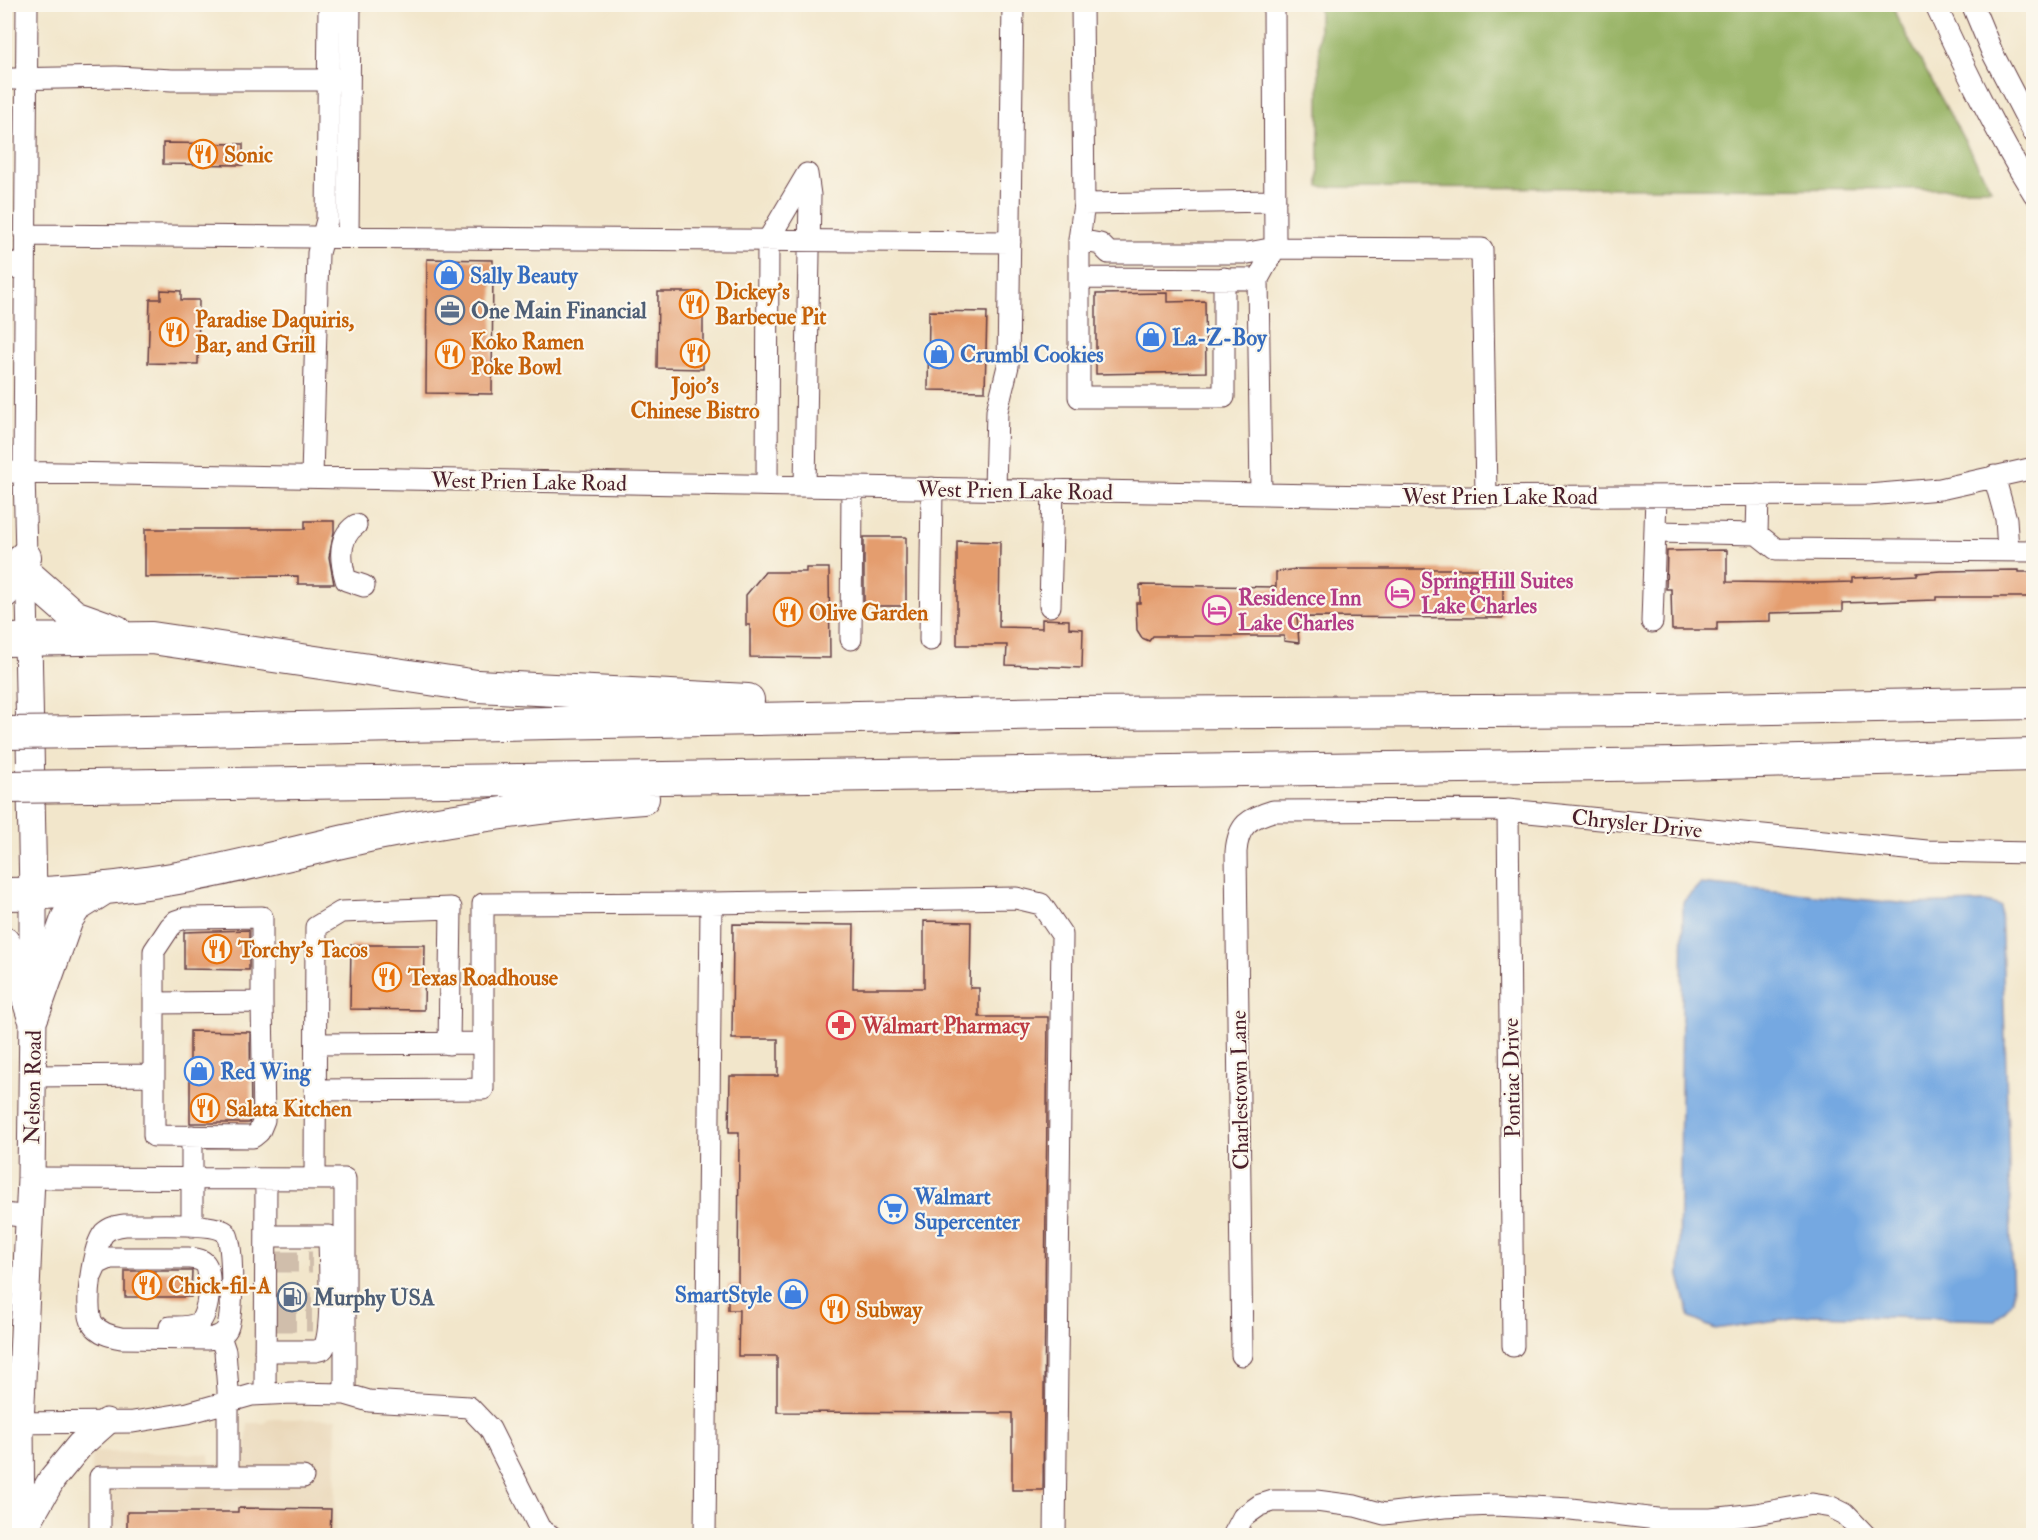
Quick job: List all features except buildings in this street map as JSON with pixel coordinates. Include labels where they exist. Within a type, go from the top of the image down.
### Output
[{"type":"highway","points":[[18,574],[74,616],[111,630],[477,686],[585,693],[1061,713]]},
{"type":"highway","points":[[16,639],[152,638]]},
{"type":"highway","points":[[4,733],[1061,713],[1662,710],[2034,703]]},
{"type":"highway","points":[[4,788],[1678,764],[2034,755]]},
{"type":"highway","points":[[19,894],[194,875],[379,834],[503,813],[600,801],[741,792],[815,776]]},
{"type":"highway","points":[[33,1015],[67,919],[75,907],[108,886]]},
{"type":"highway","points":[[4,943],[19,970],[33,1015]]},
{"type":"main road","name":"Nelson Road","points":[[16,639],[19,894],[33,1015],[31,1178],[17,1216],[12,1424],[17,1522]]},
{"type":"main road","points":[[17,1522],[80,1445],[106,1422]]},
{"type":"street","points":[[16,639],[18,574],[14,472],[24,273],[18,230],[27,80],[27,4]]},
{"type":"street","points":[[329,4],[339,80],[348,236]]},
{"type":"street","points":[[312,477],[318,253],[327,220],[339,80],[350,4]]},
{"type":"street","points":[[995,489],[997,411],[1008,366],[1013,4]]},
{"type":"street","points":[[1082,4],[1084,204],[1079,240],[1079,397],[1224,397],[1224,278]]},
{"type":"street","points":[[1261,494],[1258,279],[1275,248],[1274,4]]},
{"type":"street","points":[[1935,4],[1964,69],[2014,162],[2032,189]]},
{"type":"street","points":[[1971,4],[1996,61],[2034,133]]},
{"type":"street","points":[[4,79],[116,77],[172,80],[339,80]]},
{"type":"street","points":[[767,485],[768,240],[807,174],[810,195],[805,486]]},
{"type":"street","points":[[1084,204],[1275,201]]},
{"type":"street","points":[[18,230],[323,237],[1010,242]]},
{"type":"street","points":[[1079,240],[1100,244],[1108,253],[1248,253],[1275,248],[1482,249],[1486,497]]},
{"type":"street","points":[[4,259],[24,273]]},
{"type":"street","points":[[1079,278],[1258,279]]},
{"type":"street","points":[[1224,364],[1259,364]]},
{"type":"street","name":"West Prien Lake Road","points":[[1999,475],[2034,453]]},
{"type":"street","name":"West Prien Lake Road","points":[[14,472],[1486,497],[1906,493],[1940,489],[2034,468]]},
{"type":"street","points":[[1999,475],[2008,550]]},
{"type":"street","points":[[850,639],[852,487]]},
{"type":"street","points":[[930,640],[932,488]]},
{"type":"street","points":[[1050,606],[1053,490]]},
{"type":"street","points":[[1757,534],[1758,495]]},
{"type":"street","points":[[1652,622],[1656,496]]},
{"type":"street","points":[[356,525],[346,531],[342,546],[342,566],[345,580],[364,586]]},
{"type":"street","points":[[1655,532],[1757,534],[1776,549],[2034,550]]},
{"type":"street","name":"Chrysler Drive","points":[[1244,825],[1250,819],[1273,811],[1508,810],[1927,851],[2034,853]]},
{"type":"street","name":"Pontiac Drive","points":[[1508,810],[1513,1346]]},
{"type":"street","name":"Charlestown Lane","points":[[1242,1355],[1236,852],[1239,835],[1244,825]]},
{"type":"street","points":[[315,1179],[316,927],[341,912],[451,908],[483,904],[1016,898],[1041,904],[1062,935],[1055,1536]]},
{"type":"street","points":[[705,1536],[711,903]]},
{"type":"street","points":[[315,1090],[483,1089],[483,904]]},
{"type":"street","points":[[449,1044],[451,908]]},
{"type":"street","points":[[262,917],[262,1002],[264,1120],[259,1131],[253,1137],[154,1136],[154,951],[170,927],[176,921],[185,918],[262,917]]},
{"type":"street","points":[[154,1003],[262,1002]]},
{"type":"street","points":[[316,1044],[483,1043]]},
{"type":"street","points":[[32,1076],[153,1075]]},
{"type":"street","points":[[192,1136],[192,1226]]},
{"type":"street","points":[[31,1178],[345,1179],[345,1394]]},
{"type":"street","points":[[265,1394],[265,1351],[271,1312],[271,1262],[266,1236],[266,1179]]},
{"type":"street","points":[[192,1226],[114,1226],[106,1230],[99,1241],[98,1267],[100,1309],[108,1322],[121,1326],[190,1326],[199,1323],[204,1318],[208,1277],[206,1264],[202,1261],[189,1258],[114,1257],[98,1267],[90,1318],[94,1326],[100,1331],[121,1338],[207,1339],[219,1336],[228,1328],[231,1248],[229,1239],[226,1233],[219,1228],[192,1226]]},
{"type":"street","points":[[265,1351],[323,1349],[328,1336],[320,1312],[320,1262],[329,1236],[266,1236]]},
{"type":"street","points":[[219,1336],[225,1351],[228,1477]]},
{"type":"street","points":[[12,1424],[133,1422],[188,1413],[252,1395],[265,1394],[345,1394],[369,1401],[469,1407],[490,1430],[540,1528],[551,1536]]},
{"type":"street","points":[[100,1536],[100,1477],[303,1477]]},
{"type":"street","points":[[1233,1536],[1243,1517],[1260,1504],[1273,1501],[1316,1500],[1355,1506],[1384,1514],[1444,1507],[1495,1505],[1571,1509],[1657,1519],[1711,1519],[1812,1504],[1845,1514],[1866,1536]]},
{"type":"shaded area","points":[[269,1419],[336,1419],[335,1535],[90,1536],[92,1452],[209,1454],[210,1464],[245,1464],[248,1423],[264,1423]]},
{"type":"green space","points":[[1319,5],[1893,5],[1897,18],[1991,189],[1319,187]]},
{"type":"water","points":[[1700,884],[1909,904],[1986,902],[2001,906],[2013,1301],[1995,1320],[1813,1315],[1715,1329],[1690,1318],[1679,1276],[1683,902]]},
{"type":"tunnel","points":[[277,1262],[312,1262]]},
{"type":"tunnel","points":[[276,1303],[312,1303]]},
{"type":"tunnel","points":[[275,1321],[312,1321]]},
{"type":"place","name":"Sonic","points":[[203,154]]},
{"type":"place","name":"Sally Beauty","points":[[449,275]]},
{"type":"place","name":"Dickey's Barbecue Pit","points":[[694,304]]},
{"type":"place","name":"One Main Financial","points":[[450,310]]},
{"type":"place","name":"Paradise Daquiris, Bar, and Grill","points":[[174,332]]},
{"type":"place","name":"La-Z-Boy","points":[[1151,337]]},
{"type":"place","name":"Jojo's Chinese Bistro","points":[[695,353]]},
{"type":"place","name":"Koko Ramen Poke Bowl","points":[[450,354]]},
{"type":"place","name":"Crumbl Cookies","points":[[939,354]]},
{"type":"place","name":"SpringHill Suites Lake Charles","points":[[1400,593]]},
{"type":"place","name":"Residence Inn Lake Charles","points":[[1217,610]]},
{"type":"place","name":"Olive Garden","points":[[788,612]]},
{"type":"place","name":"Torchy's Tacos","points":[[217,949]]},
{"type":"place","name":"Texas Roadhouse","points":[[387,977]]},
{"type":"place","name":"Walmart Pharmacy","points":[[841,1025]]},
{"type":"place","name":"Red Wing","points":[[199,1071]]},
{"type":"place","name":"Salata Kitchen","points":[[205,1108]]},
{"type":"place","name":"Walmart Supercenter","points":[[893,1209]]},
{"type":"place","name":"Chick-fil-A","points":[[147,1285]]},
{"type":"place","name":"SmartStyle","points":[[793,1294]]},
{"type":"place","name":"Murphy USA","points":[[292,1297]]},
{"type":"place","name":"Subway","points":[[835,1309]]}]
